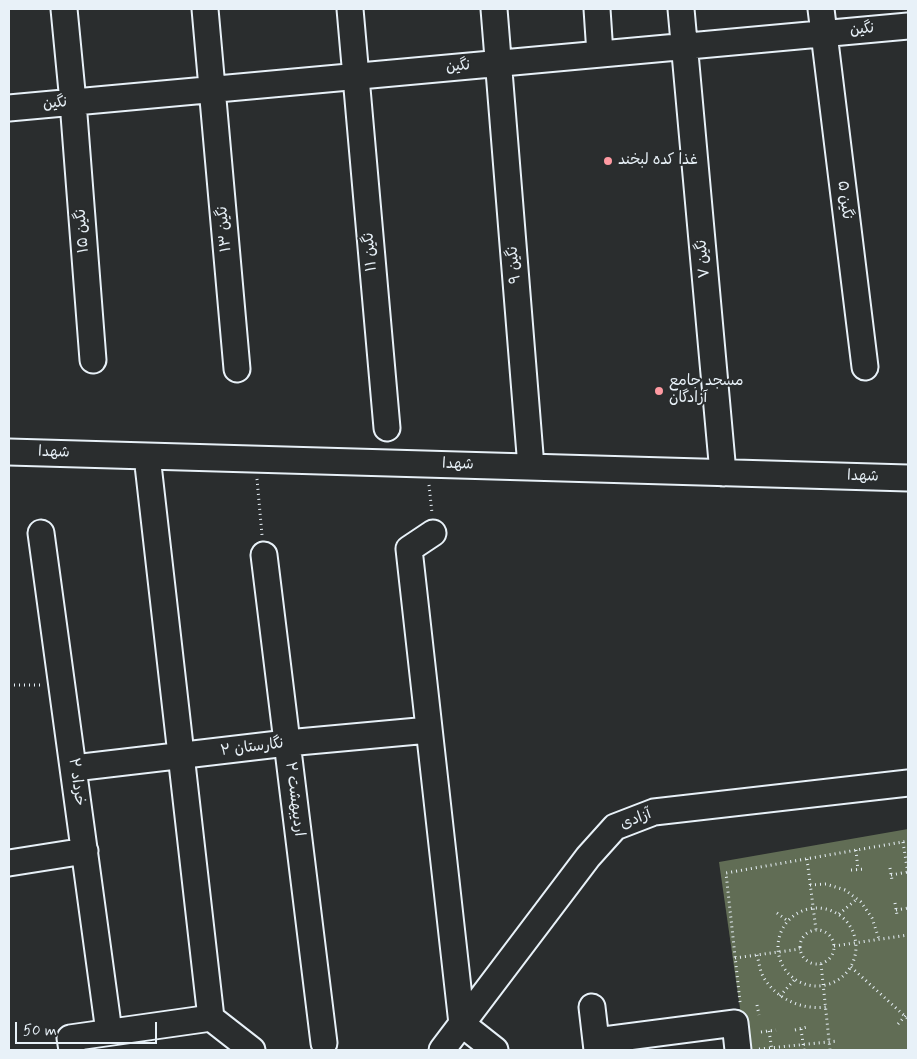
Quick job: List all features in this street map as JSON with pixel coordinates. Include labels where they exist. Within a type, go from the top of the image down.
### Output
[{"type":"street","name":"نگین ۱۵","points":[[64,9],[93,360]]},
{"type":"street","name":"نگین ۱۳","points":[[205,9],[237,369]]},
{"type":"street","name":"نگین ۱۱","points":[[350,9],[387,428]]},
{"type":"street","name":"نگین ۹","points":[[494,9],[531,467]]},
{"type":"street","points":[[596,9],[600,54]]},
{"type":"street","name":"نگین ۷","points":[[681,9],[723,473]]},
{"type":"street","name":"نگین ۵","points":[[821,9],[865,367]]},
{"type":"street","name":"نگین","points":[[9,108],[908,26]]},
{"type":"street","name":"شهدا","points":[[9,452],[908,478]]},
{"type":"street","points":[[147,456],[211,1018],[252,1050]]},
{"type":"street","name":"خرداد ۲","points":[[41,533],[109,1032]]},
{"type":"street","points":[[433,534],[408,549],[462,1024],[495,1050]]},
{"type":"street","name":"اردیبهشت ۲","points":[[264,555],[324,1043]]},
{"type":"street","name":"نگارستان ۲","points":[[74,768],[429,730]]},
{"type":"street","name":"آزادی","points":[[442,1050],[588,857],[615,827],[654,812],[908,783]]},
{"type":"street","points":[[9,863],[85,850]]},
{"type":"street","points":[[592,1007],[596,1045],[738,1013],[738,1050]]},
{"type":"street","points":[[71,1044],[109,1032],[211,1018]]},
{"type":"path","points":[[256,459],[264,555]]},
{"type":"path","points":[[428,464],[433,534]]},
{"type":"path","points":[[9,685],[62,684]]},
{"type":"path","points":[[738,1013],[736,958],[726,873],[908,841]]},
{"type":"path","points":[[892,875],[908,873],[904,842]]},
{"type":"path","points":[[856,850],[858,870]]},
{"type":"path","points":[[807,859],[816,930]]},
{"type":"path","points":[[890,868],[892,880]]},
{"type":"path","points":[[851,870],[865,869]]},
{"type":"path","points":[[810,885],[826,884],[845,890],[861,902],[872,918],[879,939]]},
{"type":"path","points":[[839,914],[857,899]]},
{"type":"path","points":[[895,903],[897,913],[908,908]]},
{"type":"path","points":[[813,907],[828,908],[839,914],[849,922],[855,933],[855,959],[851,968],[839,980],[824,986],[813,987],[800,983],[790,975],[782,964],[778,952],[778,938],[783,927],[802,910],[813,907]]},
{"type":"path","points":[[777,913],[788,921]]},
{"type":"path","points":[[816,930],[831,936],[834,946],[831,958],[822,964],[810,963],[800,949],[803,938],[811,931],[816,930]]},
{"type":"path","points":[[834,946],[908,935]]},
{"type":"path","points":[[736,958],[800,949]]},
{"type":"path","points":[[756,955],[763,977],[780,996],[795,1005],[816,1008],[826,1007]]},
{"type":"path","points":[[822,964],[830,1050]]},
{"type":"path","points":[[851,968],[906,1018]]},
{"type":"path","points":[[780,996],[795,979]]},
{"type":"path","points":[[757,1005],[759,1016]]},
{"type":"path","points":[[898,1024],[906,1018],[908,1013]]},
{"type":"path","points":[[794,1030],[807,1027]]},
{"type":"path","points":[[801,1028],[804,1050]]},
{"type":"path","points":[[761,1032],[776,1030]]},
{"type":"path","points":[[769,1031],[772,1049]]},
{"type":"path","points":[[756,1050],[838,1041]]},
{"type":"green space","points":[[908,829],[908,1050],[746,1050],[719,862]]},
{"type":"place","name":"غذا کده لبخند","points":[[608,161]]},
{"type":"place","name":"مسجد جامع آزادگان","points":[[659,391]]}]
